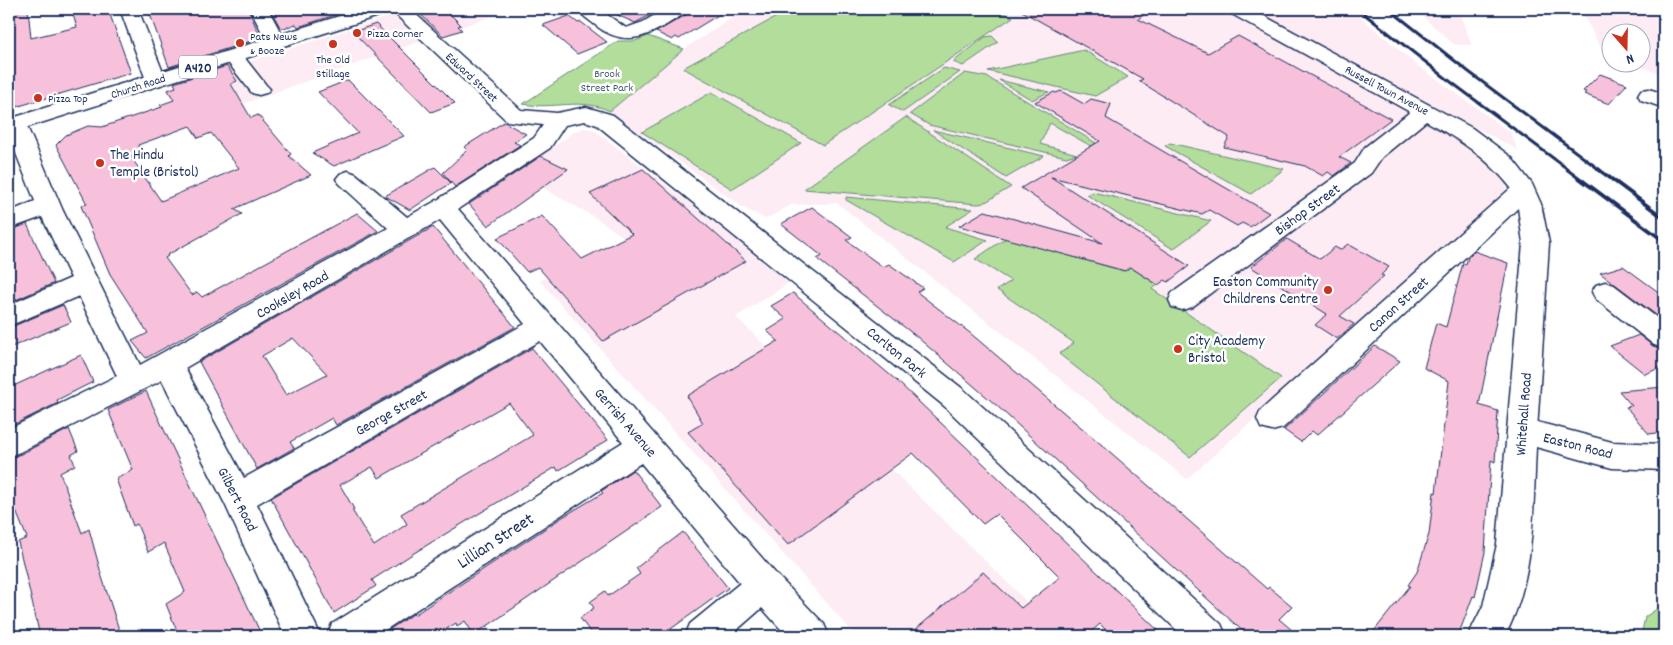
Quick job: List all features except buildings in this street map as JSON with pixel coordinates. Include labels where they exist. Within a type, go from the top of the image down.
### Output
[{"type":"street","points":[[128,9],[156,80]]},
{"type":"street","points":[[259,9],[276,42]]},
{"type":"street","name":"Church Road","points":[[12,125],[381,9]]},
{"type":"street","name":"Edward Street","points":[[399,9],[516,116],[557,120]]},
{"type":"street","points":[[587,9],[617,31],[624,33],[634,33],[678,9]]},
{"type":"street","name":"Russell Town Avenue","points":[[1237,9],[1426,111],[1491,151],[1503,162],[1524,189]]},
{"type":"street","points":[[233,56],[259,89]]},
{"type":"street","name":"Bishop Street","points":[[1182,300],[1364,168],[1372,152],[1426,111]]},
{"type":"street","name":"Carlton Park","points":[[557,120],[586,114],[605,120],[742,227],[954,397],[1208,636]]},
{"type":"street","name":"Cooksley Road","points":[[9,443],[168,364],[443,208],[542,143],[557,120]]},
{"type":"street","points":[[12,125],[85,283],[134,381]]},
{"type":"street","points":[[348,179],[405,229]]},
{"type":"street","name":"Canon Street","points":[[1272,419],[1404,283],[1524,189]]},
{"type":"street","name":"Whitehall Road","points":[[1486,636],[1500,610],[1514,544],[1536,243],[1529,204],[1524,189]]},
{"type":"street","points":[[9,220],[48,205]]},
{"type":"street","name":"Gerrish Avenue","points":[[443,208],[764,585],[811,636]]},
{"type":"street","points":[[9,316],[85,283]]},
{"type":"street","points":[[1605,292],[1664,338]]},
{"type":"street","name":"George Street","points":[[238,498],[544,326]]},
{"type":"street","name":"Gilbert Road","points":[[168,364],[238,498],[303,636]]},
{"type":"street","name":"Easton Road","points":[[1522,431],[1612,455],[1664,457]]},
{"type":"street","name":"Lillian Street","points":[[345,636],[645,444]]},
{"type":"street","points":[[703,636],[764,585]]},
{"type":"shaded area","points":[[412,9],[513,9],[219,112],[179,110],[166,89]]},
{"type":"shaded area","name":"City Academy Bristol","points":[[746,9],[1220,9],[1429,123],[1482,155],[1505,176],[1507,194],[1187,479],[837,203],[791,205],[766,219],[742,207],[610,111],[684,49]]},
{"type":"shaded area","points":[[1250,9],[1351,9],[1417,65],[1510,132],[1518,150]]},
{"type":"shaded area","points":[[1414,9],[1458,9],[1472,45],[1455,45]]},
{"type":"shaded area","points":[[1580,9],[1664,9],[1664,75],[1650,70],[1650,22],[1600,22],[1600,46]]},
{"type":"shaded area","points":[[583,128],[593,129],[691,204],[789,283],[736,317],[1062,636],[856,636],[540,281],[624,237],[591,215],[516,173],[574,132]]},
{"type":"green space","points":[[791,9],[994,9],[1013,17],[823,145],[683,68]]},
{"type":"green space","name":"Brook Street Park","points":[[648,36],[684,49],[610,111],[599,107],[578,104],[546,106],[523,104],[618,41],[635,41]]},
{"type":"green space","points":[[992,36],[998,42],[963,66],[953,62],[985,37]]},
{"type":"green space","points":[[1084,50],[1128,77],[1095,96],[988,71]]},
{"type":"green space","points":[[944,68],[960,72],[903,112],[889,105]]},
{"type":"green space","points":[[965,73],[987,77],[1096,143],[1091,146],[1050,123],[1040,144],[1077,154],[1066,157],[929,125],[910,114]]},
{"type":"green space","points":[[999,80],[1049,92],[1032,100]]},
{"type":"green space","points":[[712,92],[801,143],[732,189],[642,132]]},
{"type":"green space","points":[[906,117],[1011,187],[984,203],[978,204],[804,189]]},
{"type":"green space","points":[[933,130],[1044,156],[1006,178]]},
{"type":"green space","points":[[1170,143],[1284,169],[1251,194],[1165,146]]},
{"type":"green space","points":[[1093,192],[1211,221],[1173,249],[1087,195]]},
{"type":"green space","points":[[846,197],[973,209],[945,227],[988,240],[954,262],[846,200]]},
{"type":"green space","points":[[1006,238],[1124,271],[1130,267],[1158,285],[1152,289],[1281,378],[1190,457],[1059,354],[1074,343],[997,290],[1011,281],[975,259]]},
{"type":"green space","points":[[1664,604],[1664,636],[1641,636],[1645,617]]},
{"type":"railway","points":[[1358,9],[1451,82],[1569,170]]},
{"type":"railway","points":[[1389,9],[1469,72],[1600,170]]},
{"type":"railway","points":[[1567,169],[1664,241]]},
{"type":"railway","points":[[1598,169],[1664,218]]},
{"type":"place","name":"Pizza Corner","points":[[357,33]]},
{"type":"place","name":"Pats News & Booze","points":[[240,43]]},
{"type":"place","name":"The Old Stillage","points":[[333,44]]},
{"type":"place","name":"Pizza Top","points":[[38,98]]},
{"type":"place","name":"The Hindu Temple (Bristol)","points":[[100,163]]},
{"type":"place","name":"Easton Community Childrens Centre","points":[[1328,290]]},
{"type":"place","name":"City Academy Bristol","points":[[1178,349]]}]
